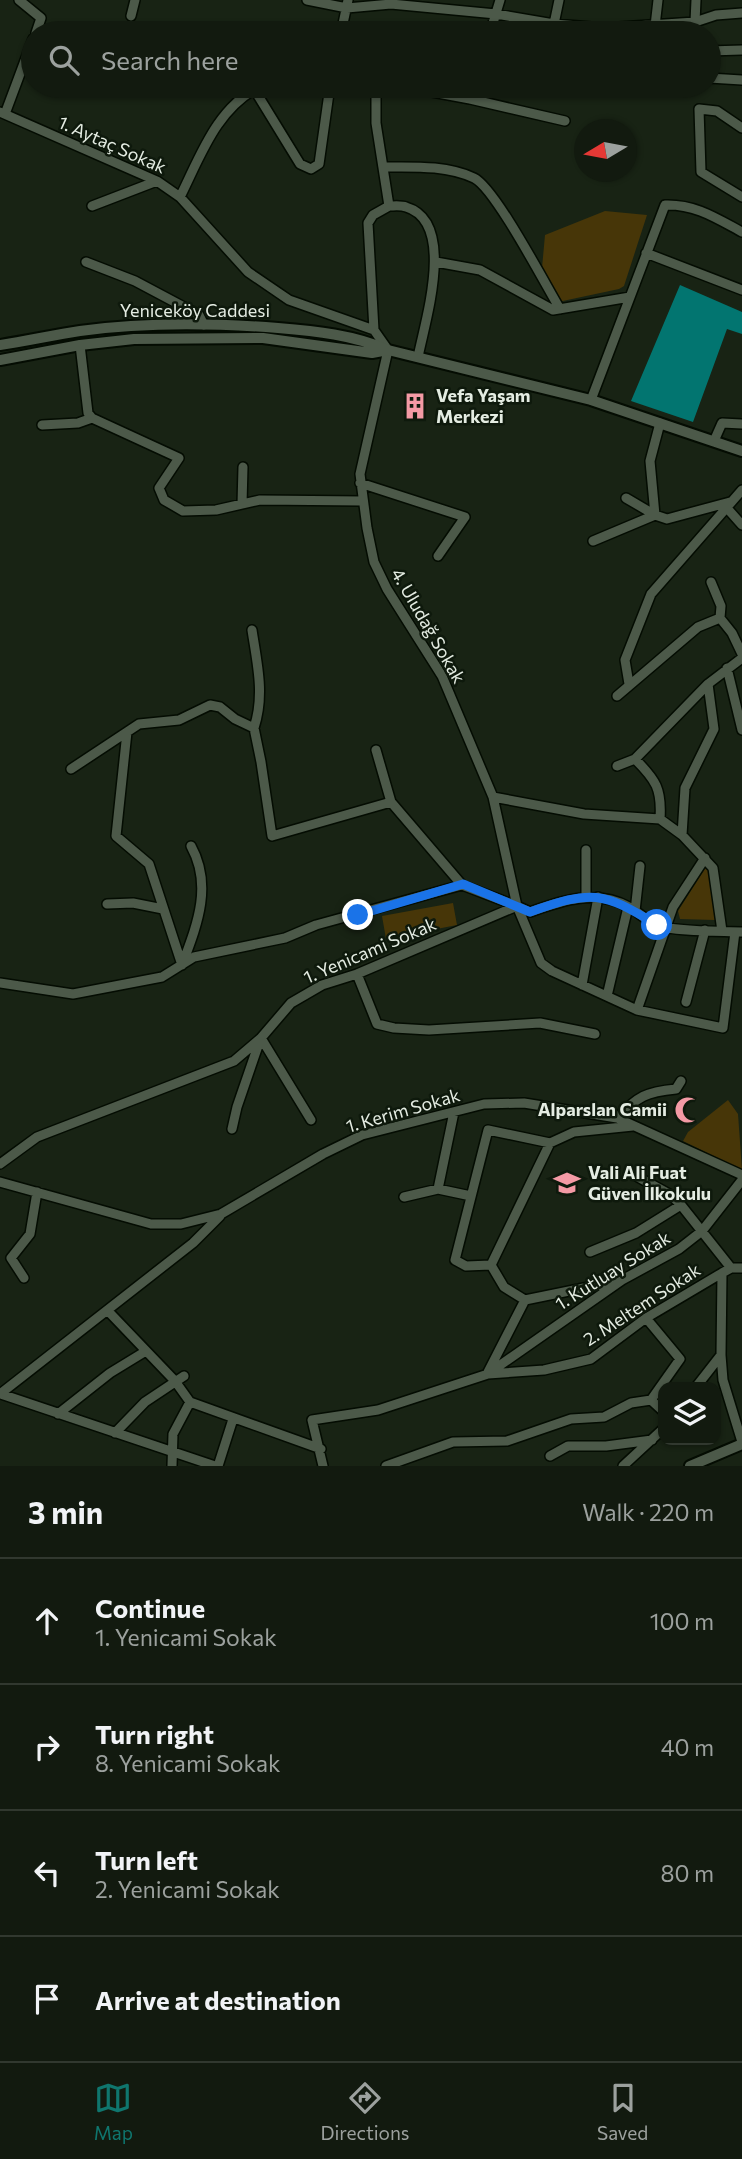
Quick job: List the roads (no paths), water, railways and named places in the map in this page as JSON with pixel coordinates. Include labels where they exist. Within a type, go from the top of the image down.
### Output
[{"type":"street","points":[[19,0],[41,18],[40,21]]},
{"type":"street","points":[[131,16],[135,0]]},
{"type":"street","points":[[307,0],[347,4],[444,4],[537,21]]},
{"type":"street","points":[[494,21],[500,0]]},
{"type":"street","points":[[555,21],[559,0]]},
{"type":"street","points":[[656,21],[658,0]]},
{"type":"street","points":[[695,21],[696,0]]},
{"type":"street","points":[[698,21],[716,15],[742,13]]},
{"type":"street","points":[[721,51],[742,50]]},
{"type":"street","points":[[2,113],[21,68]]},
{"type":"street","points":[[721,79],[742,80]]},
{"type":"street","points":[[180,197],[217,125],[233,103],[241,98]]},
{"type":"street","points":[[263,98],[300,164],[312,169],[319,164],[328,98]]},
{"type":"street","points":[[376,98],[376,123],[389,206]]},
{"type":"street","points":[[465,98],[565,121]]},
{"type":"street","points":[[742,128],[717,111],[699,109],[701,172],[742,197]]},
{"type":"street","name":"1. Aytaç Sokak","points":[[2,113],[157,181],[180,197],[248,272],[289,300],[374,330]]},
{"type":"street","points":[[383,167],[432,167],[476,178],[493,196],[560,309]]},
{"type":"street","points":[[92,206],[157,181]]},
{"type":"street","points":[[591,400],[664,205],[683,204],[698,209],[742,232]]},
{"type":"street","points":[[388,350],[374,330],[368,223],[373,215],[389,206],[406,207],[421,215],[429,231],[436,262],[418,357]]},
{"type":"street","points":[[646,253],[742,289]]},
{"type":"street","points":[[86,262],[135,281],[199,315],[204,326]]},
{"type":"street","points":[[436,262],[480,270],[553,310],[630,297]]},
{"type":"street","name":"Yeniceköy Caddesi","points":[[0,345],[81,331],[129,327],[250,326],[310,330],[369,342],[388,350],[591,400],[742,451]]},
{"type":"street","name":"Yeniceköy Caddesi","points":[[0,360],[80,345],[134,339],[263,338],[372,353],[388,350]]},
{"type":"street","points":[[32,340],[35,354]]},
{"type":"street","points":[[80,345],[88,413],[92,418],[179,458],[159,488],[164,500],[183,511],[216,510],[260,500],[362,501]]},
{"type":"street","name":"4. Uludağ Sokak","points":[[388,350],[359,483],[374,562],[387,589],[442,676],[493,796],[517,906],[541,963],[582,985]]},
{"type":"street","points":[[42,425],[78,423],[92,418]]},
{"type":"street","points":[[655,515],[650,461],[660,423]]},
{"type":"street","points":[[714,441],[722,423],[742,425]]},
{"type":"street","points":[[242,504],[243,467]]},
{"type":"street","points":[[359,483],[465,517],[439,556]]},
{"type":"street","points":[[629,684],[625,660],[651,594],[742,489]]},
{"type":"street","points":[[626,498],[667,520],[728,504]]},
{"type":"street","points":[[728,504],[742,525]]},
{"type":"street","points":[[593,541],[655,515]]},
{"type":"street","points":[[711,582],[722,606],[720,618]]},
{"type":"street","points":[[617,696],[698,627],[720,618]]},
{"type":"street","points":[[617,766],[635,759],[708,684],[742,656],[732,632],[720,618]]},
{"type":"street","points":[[252,630],[260,696],[260,710],[254,728],[272,836],[391,802]]},
{"type":"street","points":[[727,668],[742,730]]},
{"type":"street","points":[[682,835],[685,788],[713,729],[708,684]]},
{"type":"street","points":[[71,769],[139,724],[179,720],[210,705],[220,707],[235,719],[254,728]]},
{"type":"street","points":[[127,732],[116,836],[149,864],[182,965]]},
{"type":"street","points":[[376,750],[391,802],[463,884],[517,906]]},
{"type":"street","points":[[635,759],[653,777],[661,798],[660,819]]},
{"type":"street","points":[[493,796],[584,814],[660,819],[682,835],[713,867],[722,931]]},
{"type":"street","points":[[182,965],[198,923],[204,891],[199,859],[191,845]]},
{"type":"street","points":[[586,850],[586,897]]},
{"type":"street","points":[[637,1010],[673,906],[705,858]]},
{"type":"street","points":[[607,996],[632,909],[640,866]]},
{"type":"street","points":[[0,983],[73,994],[162,977],[194,957],[285,938],[316,925],[463,884]]},
{"type":"street","name":"1. Yenicami Sokak","points":[[0,1164],[37,1137],[234,1061],[261,1038],[291,1003],[323,985],[357,974],[517,906],[530,912],[561,901],[586,897],[609,898],[657,925],[738,932]]},
{"type":"street","points":[[598,897],[582,985],[637,1010],[723,1028],[738,932]]},
{"type":"street","points":[[107,905],[133,903],[163,909]]},
{"type":"street","points":[[686,1002],[705,930]]},
{"type":"street","points":[[357,974],[377,1024],[429,1030],[540,1023],[595,1034]]},
{"type":"street","points":[[261,1038],[311,1120]]},
{"type":"street","points":[[232,1129],[261,1038]]},
{"type":"street","points":[[617,1118],[635,1099],[651,1092],[676,1089],[681,1081]]},
{"type":"street","name":"1. Kerim Sokak","points":[[0,1182],[151,1224],[181,1224],[221,1214],[323,1154],[362,1135],[484,1104],[524,1103],[617,1118],[742,1175]]},
{"type":"street","points":[[438,1189],[454,1112]]},
{"type":"street","points":[[491,1265],[466,1266],[455,1260],[488,1130],[550,1143],[574,1132],[636,1126]]},
{"type":"street","points":[[491,1265],[550,1143]]},
{"type":"street","points":[[638,1178],[671,1195],[732,1268]]},
{"type":"street","name":"1. Kutluay Sokak","points":[[488,1374],[622,1280],[679,1249],[702,1231],[742,1180]]},
{"type":"street","points":[[404,1197],[438,1189],[471,1196]]},
{"type":"street","points":[[24,1278],[11,1258],[30,1234],[37,1192]]},
{"type":"street","points":[[590,1251],[636,1233],[681,1205]]},
{"type":"street","points":[[1,1394],[193,1243],[221,1214]]},
{"type":"street","points":[[491,1265],[504,1287],[525,1300],[622,1280]]},
{"type":"street","name":"2. Meltem Sokak","points":[[321,1449],[312,1420],[378,1410],[488,1374],[544,1370],[591,1359],[646,1318],[722,1273],[732,1268],[742,1268]]},
{"type":"street","points":[[690,1466],[742,1443],[723,1380],[722,1273]]},
{"type":"street","points":[[488,1374],[525,1300]]},
{"type":"street","points":[[108,1311],[175,1381],[190,1402],[321,1449],[323,1466]]},
{"type":"street","points":[[386,1466],[453,1442],[507,1441],[571,1419],[604,1416],[631,1403],[651,1400],[680,1359],[646,1318]]},
{"type":"street","points":[[58,1413],[110,1373],[146,1351]]},
{"type":"street","points":[[700,1382],[721,1355]]},
{"type":"street","points":[[115,1433],[145,1402],[184,1376]]},
{"type":"street","points":[[1,1394],[216,1466],[233,1419]]},
{"type":"street","points":[[651,1400],[658,1406]]},
{"type":"street","points":[[173,1466],[173,1434],[190,1402]]},
{"type":"street","points":[[623,1466],[658,1434]]},
{"type":"street","points":[[550,1456],[568,1446],[606,1446],[652,1440]]},
{"type":"water","points":[[680,285],[742,312],[742,334],[727,329],[693,422],[631,401]]},
{"type":"place","name":"Vefa Yaşam Merkezi","points":[[415,406]]},
{"type":"place","name":"Alparslan Camii","points":[[688,1110]]},
{"type":"place","name":"Vali Ali Fuat Güven İlkokulu","points":[[567,1183]]}]
